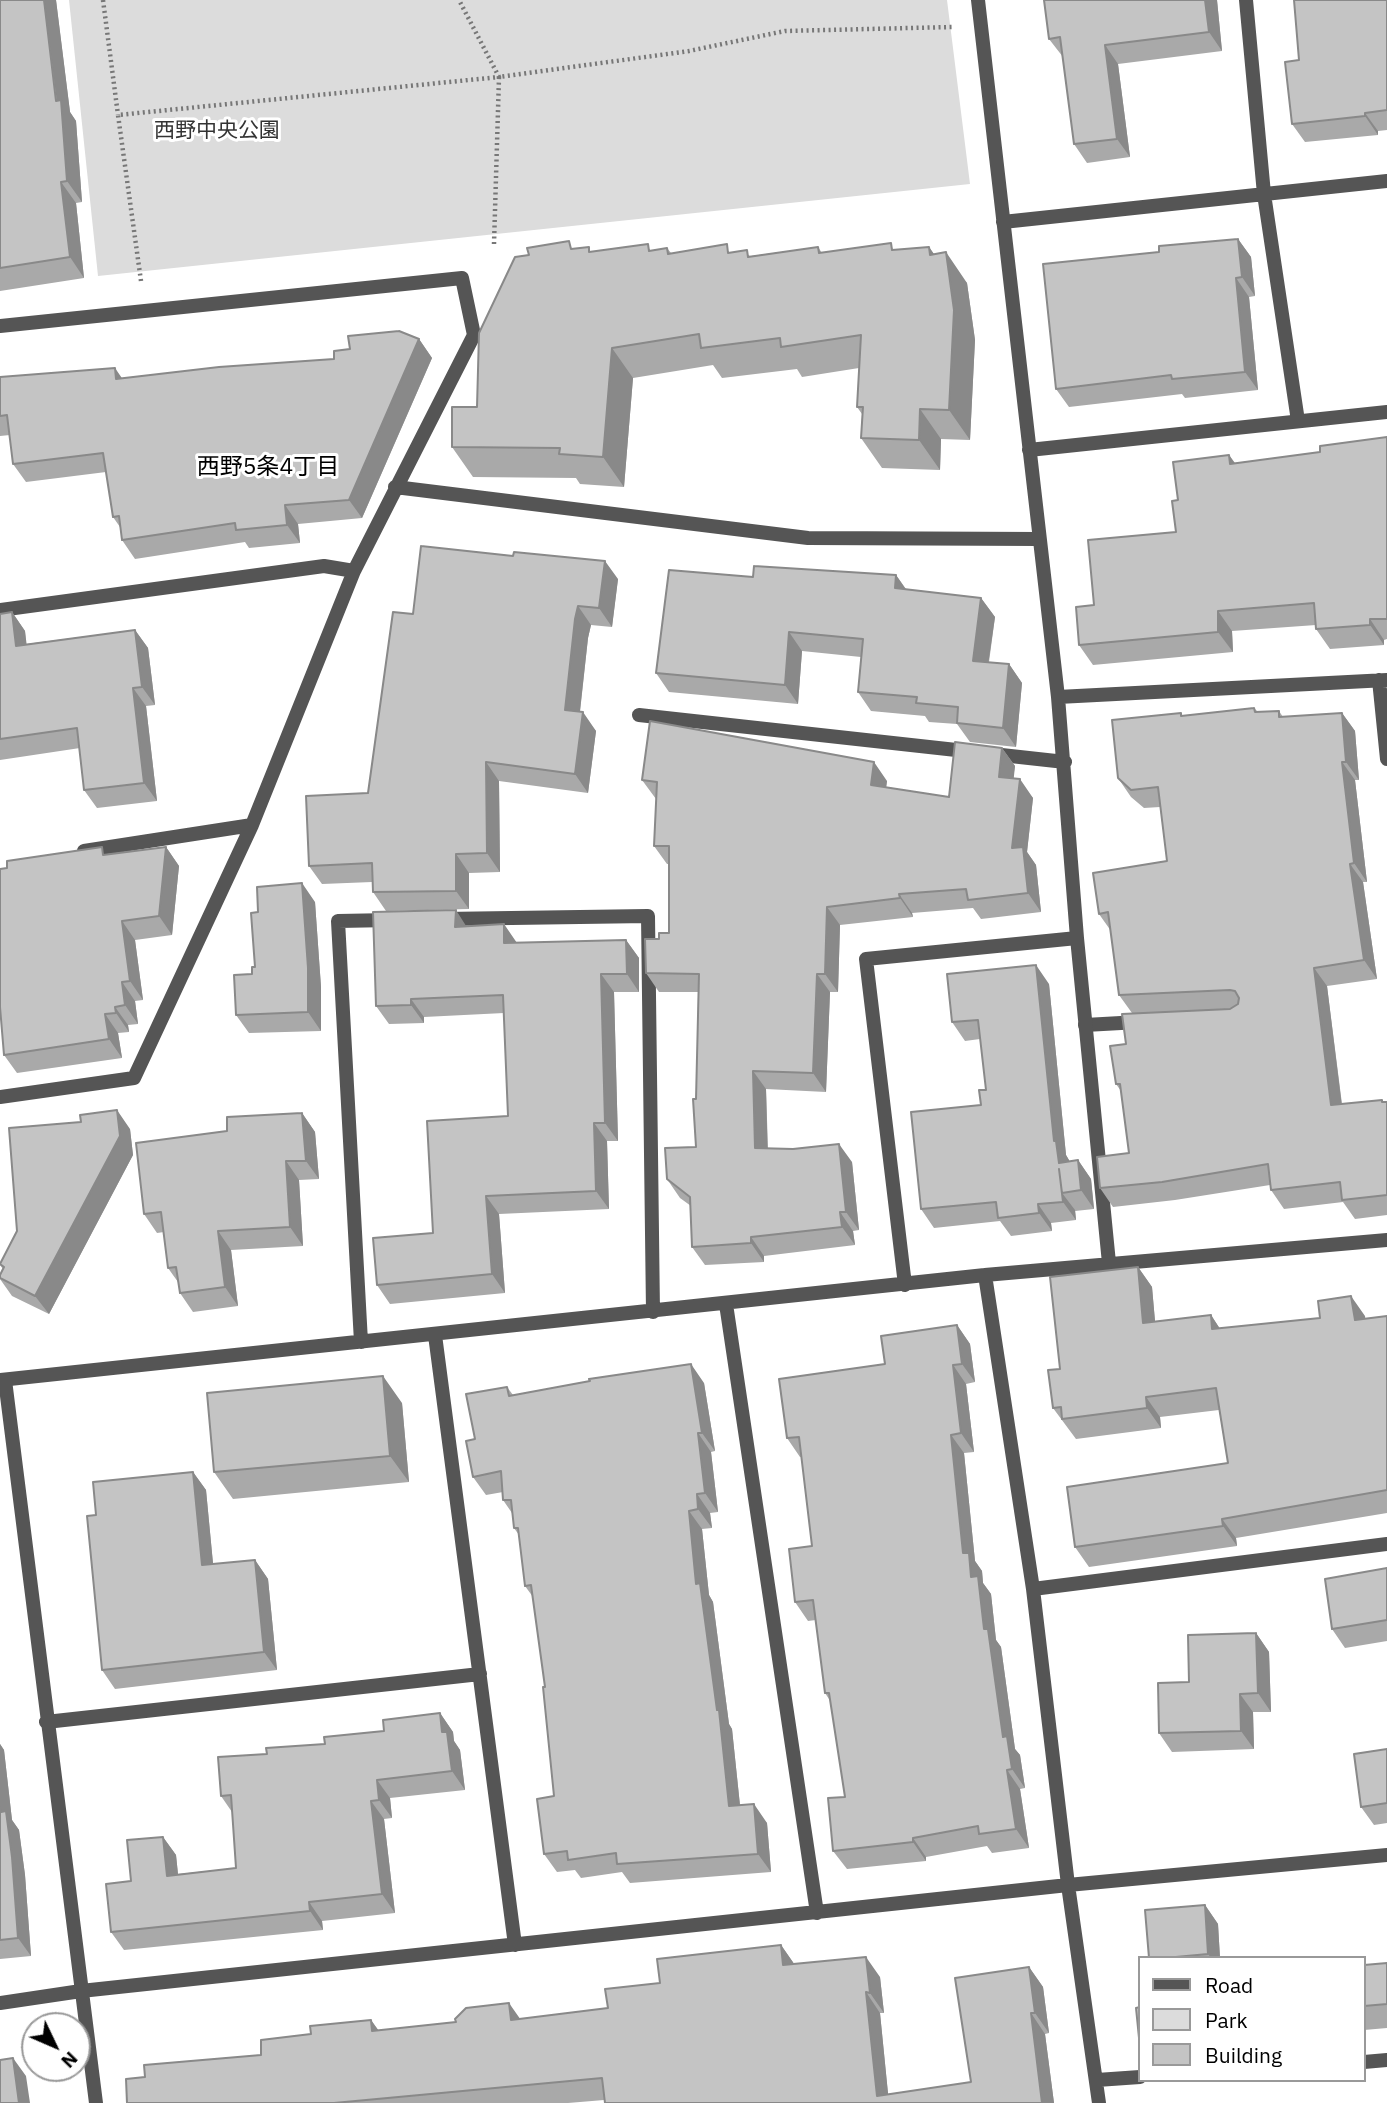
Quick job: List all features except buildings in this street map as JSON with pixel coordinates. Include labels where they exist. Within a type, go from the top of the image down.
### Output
[{"type":"street","points":[[978,0],[1065,762],[1077,938],[1109,1263]]},
{"type":"street","points":[[1246,0],[1264,194],[1298,421]]},
{"type":"street","points":[[1003,222],[1387,181]]},
{"type":"street","points":[[0,326],[463,278],[474,335],[354,571],[252,825],[134,1078],[0,1097]]},
{"type":"street","points":[[1030,450],[1387,412]]},
{"type":"street","points":[[395,487],[808,538],[1040,539]]},
{"type":"street","points":[[0,610],[324,566],[354,571]]},
{"type":"street","points":[[1058,697],[1383,680],[1387,759]]},
{"type":"street","points":[[639,715],[1065,762]]},
{"type":"street","points":[[66,854],[252,825]]},
{"type":"street","points":[[432,920],[648,916],[653,1311]]},
{"type":"street","points":[[362,1342],[338,921],[405,920]]},
{"type":"street","points":[[905,1285],[866,959],[1077,938]]},
{"type":"street","points":[[1085,1025],[1151,1022]]},
{"type":"street","points":[[96,2103],[3,1380],[985,1275],[1387,1240]]},
{"type":"street","points":[[985,1275],[1033,1589],[1068,1885],[1099,2103]]},
{"type":"street","points":[[726,1304],[817,1913]]},
{"type":"street","points":[[435,1335],[515,1945]]},
{"type":"street","points":[[1033,1589],[1387,1544]]},
{"type":"street","points":[[46,1722],[480,1674]]},
{"type":"street","points":[[0,2003],[81,1991],[1068,1885],[1387,1855]]},
{"type":"street","points":[[1366,2062],[1387,2060]]},
{"type":"street","points":[[1097,2080],[1138,2077]]},
{"type":"path","points":[[103,0],[141,282]]},
{"type":"path","points":[[459,0],[499,77],[494,244]]},
{"type":"path","points":[[118,115],[499,77],[689,51],[785,31],[981,26]]},
{"type":"green space","name":"西野中央公園","points":[[69,0],[947,0],[970,184],[98,276]]},
{"type":"district","name":"西野5条4丁目","points":[[268,467]]}]
